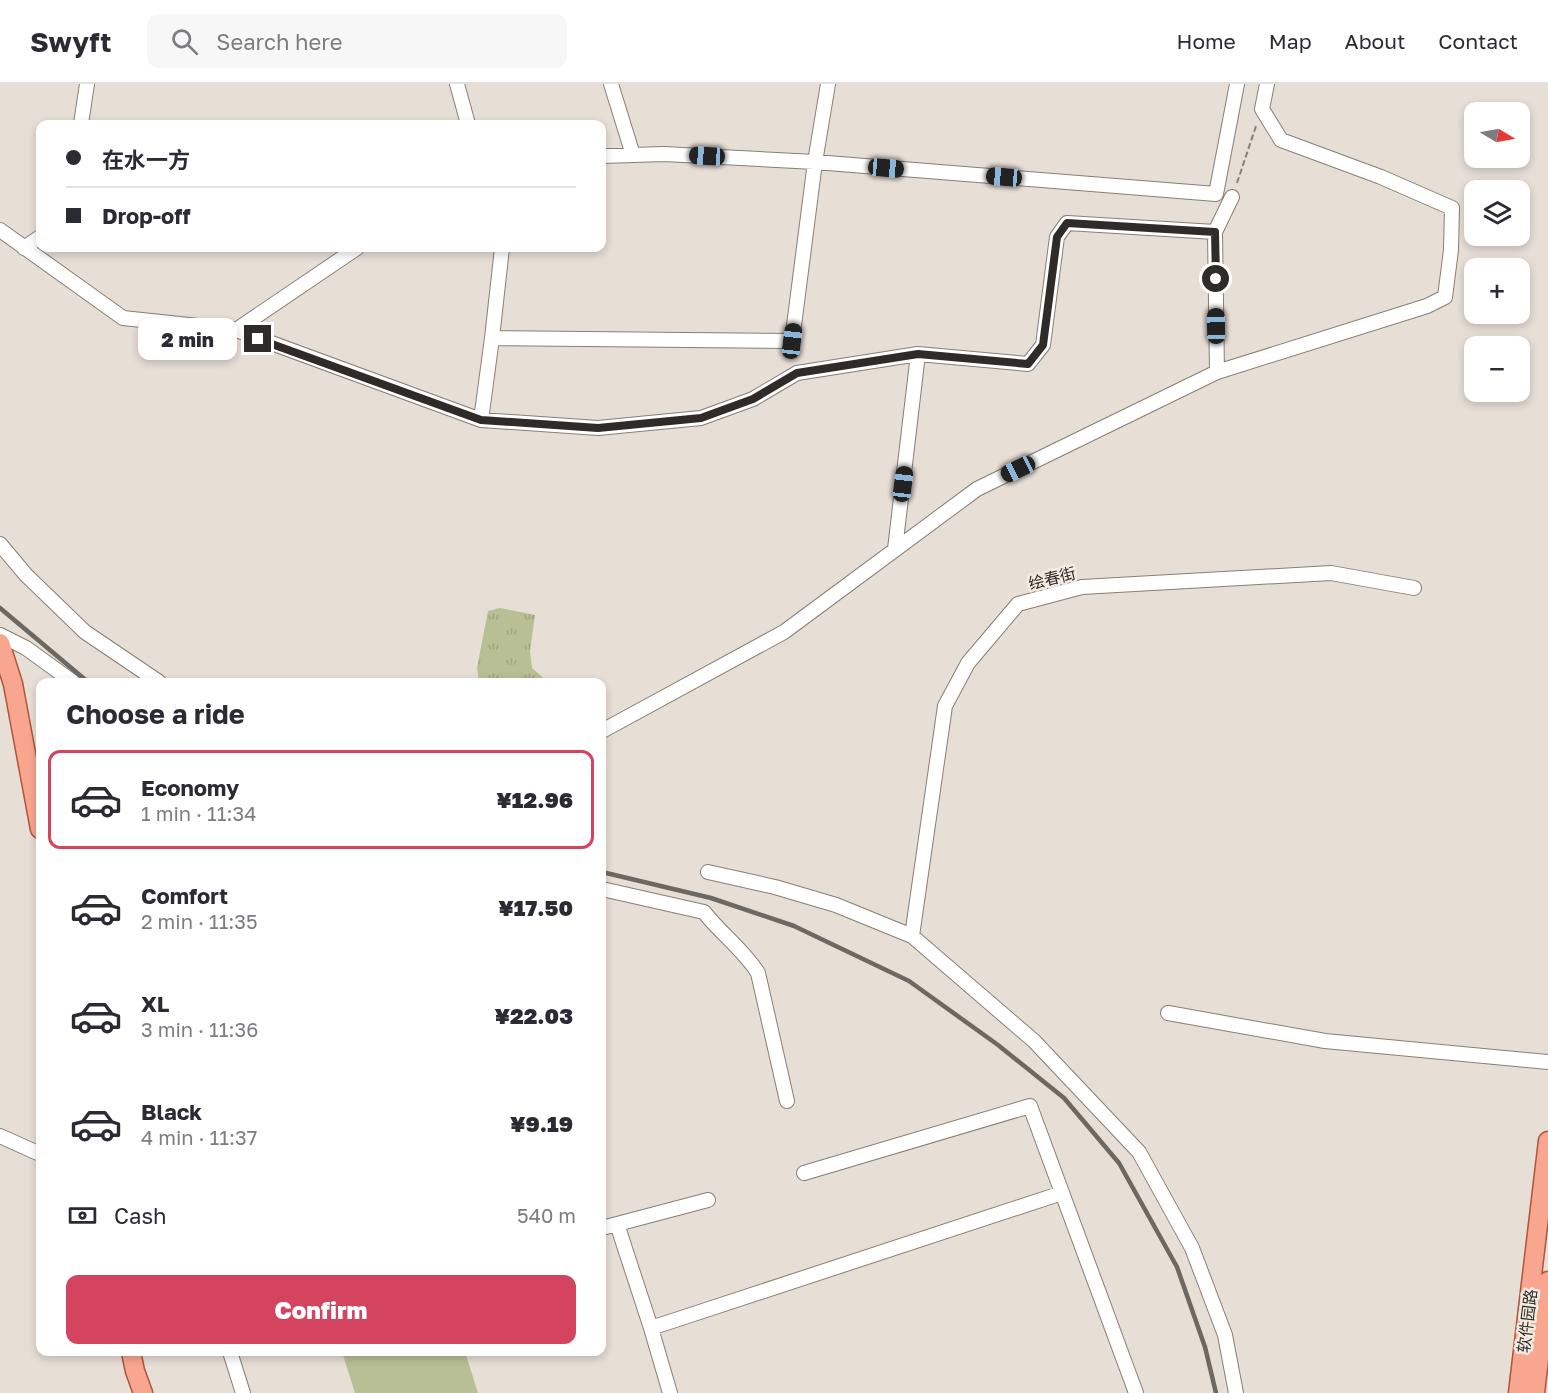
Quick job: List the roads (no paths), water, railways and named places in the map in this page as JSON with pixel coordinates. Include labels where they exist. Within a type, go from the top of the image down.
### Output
[{"type":"main road","points":[[0,643],[13,684],[36,808]]},
{"type":"main road","name":"软件园路","points":[[1518,1393],[1548,1141]]},
{"type":"main road","name":"软件园路","points":[[1535,1393],[1548,1281]]},
{"type":"main road","points":[[132,1356],[143,1393]]},
{"type":"street","points":[[82,120],[87,84]]},
{"type":"street","points":[[457,84],[467,120]]},
{"type":"street","points":[[611,84],[633,155]]},
{"type":"street","points":[[492,338],[792,341],[815,162],[828,84]]},
{"type":"street","points":[[606,156],[664,154],[815,162],[1216,194],[1237,84]]},
{"type":"street","points":[[606,729],[784,632],[977,489],[1217,372],[1427,306],[1445,297],[1451,250],[1452,208],[1381,177],[1281,140],[1262,109],[1267,84]]},
{"type":"street","points":[[1217,372],[1215,232],[1232,197]]},
{"type":"street","points":[[0,230],[123,318],[236,330],[481,420],[598,428],[701,418],[753,399],[797,373],[918,354],[1028,364],[1043,345],[1057,237],[1067,223],[1215,232]]},
{"type":"street","points":[[24,248],[36,240]]},
{"type":"street","points":[[236,330],[351,252]]},
{"type":"street","points":[[481,420],[502,252]]},
{"type":"street","points":[[895,549],[918,354]]},
{"type":"street","points":[[0,544],[26,575],[85,632],[153,678]]},
{"type":"street","name":"绘春街","points":[[912,936],[945,706],[968,663],[1018,604],[1082,587],[1331,573],[1414,588]]},
{"type":"street","points":[[0,634],[26,648],[67,678]]},
{"type":"street","points":[[708,872],[775,887],[836,905],[912,936],[1034,1041],[1139,1152],[1192,1248],[1225,1335],[1236,1393]]},
{"type":"street","points":[[606,890],[704,912],[717,928],[748,957],[758,973],[787,1101]]},
{"type":"street","points":[[1168,1013],[1325,1041],[1548,1062]]},
{"type":"street","points":[[804,1173],[1030,1106],[1136,1393]]},
{"type":"street","points":[[0,1136],[36,1152]]},
{"type":"street","points":[[651,1328],[1062,1193]]},
{"type":"street","points":[[606,1227],[708,1200]]},
{"type":"street","points":[[616,1224],[670,1393]]},
{"type":"street","points":[[231,1356],[243,1393]]},
{"type":"railway","points":[[0,608],[83,678]]},
{"type":"railway","points":[[606,873],[711,898],[794,926],[909,981],[998,1045],[1064,1098],[1119,1163],[1177,1267],[1205,1347],[1216,1393]]}]
